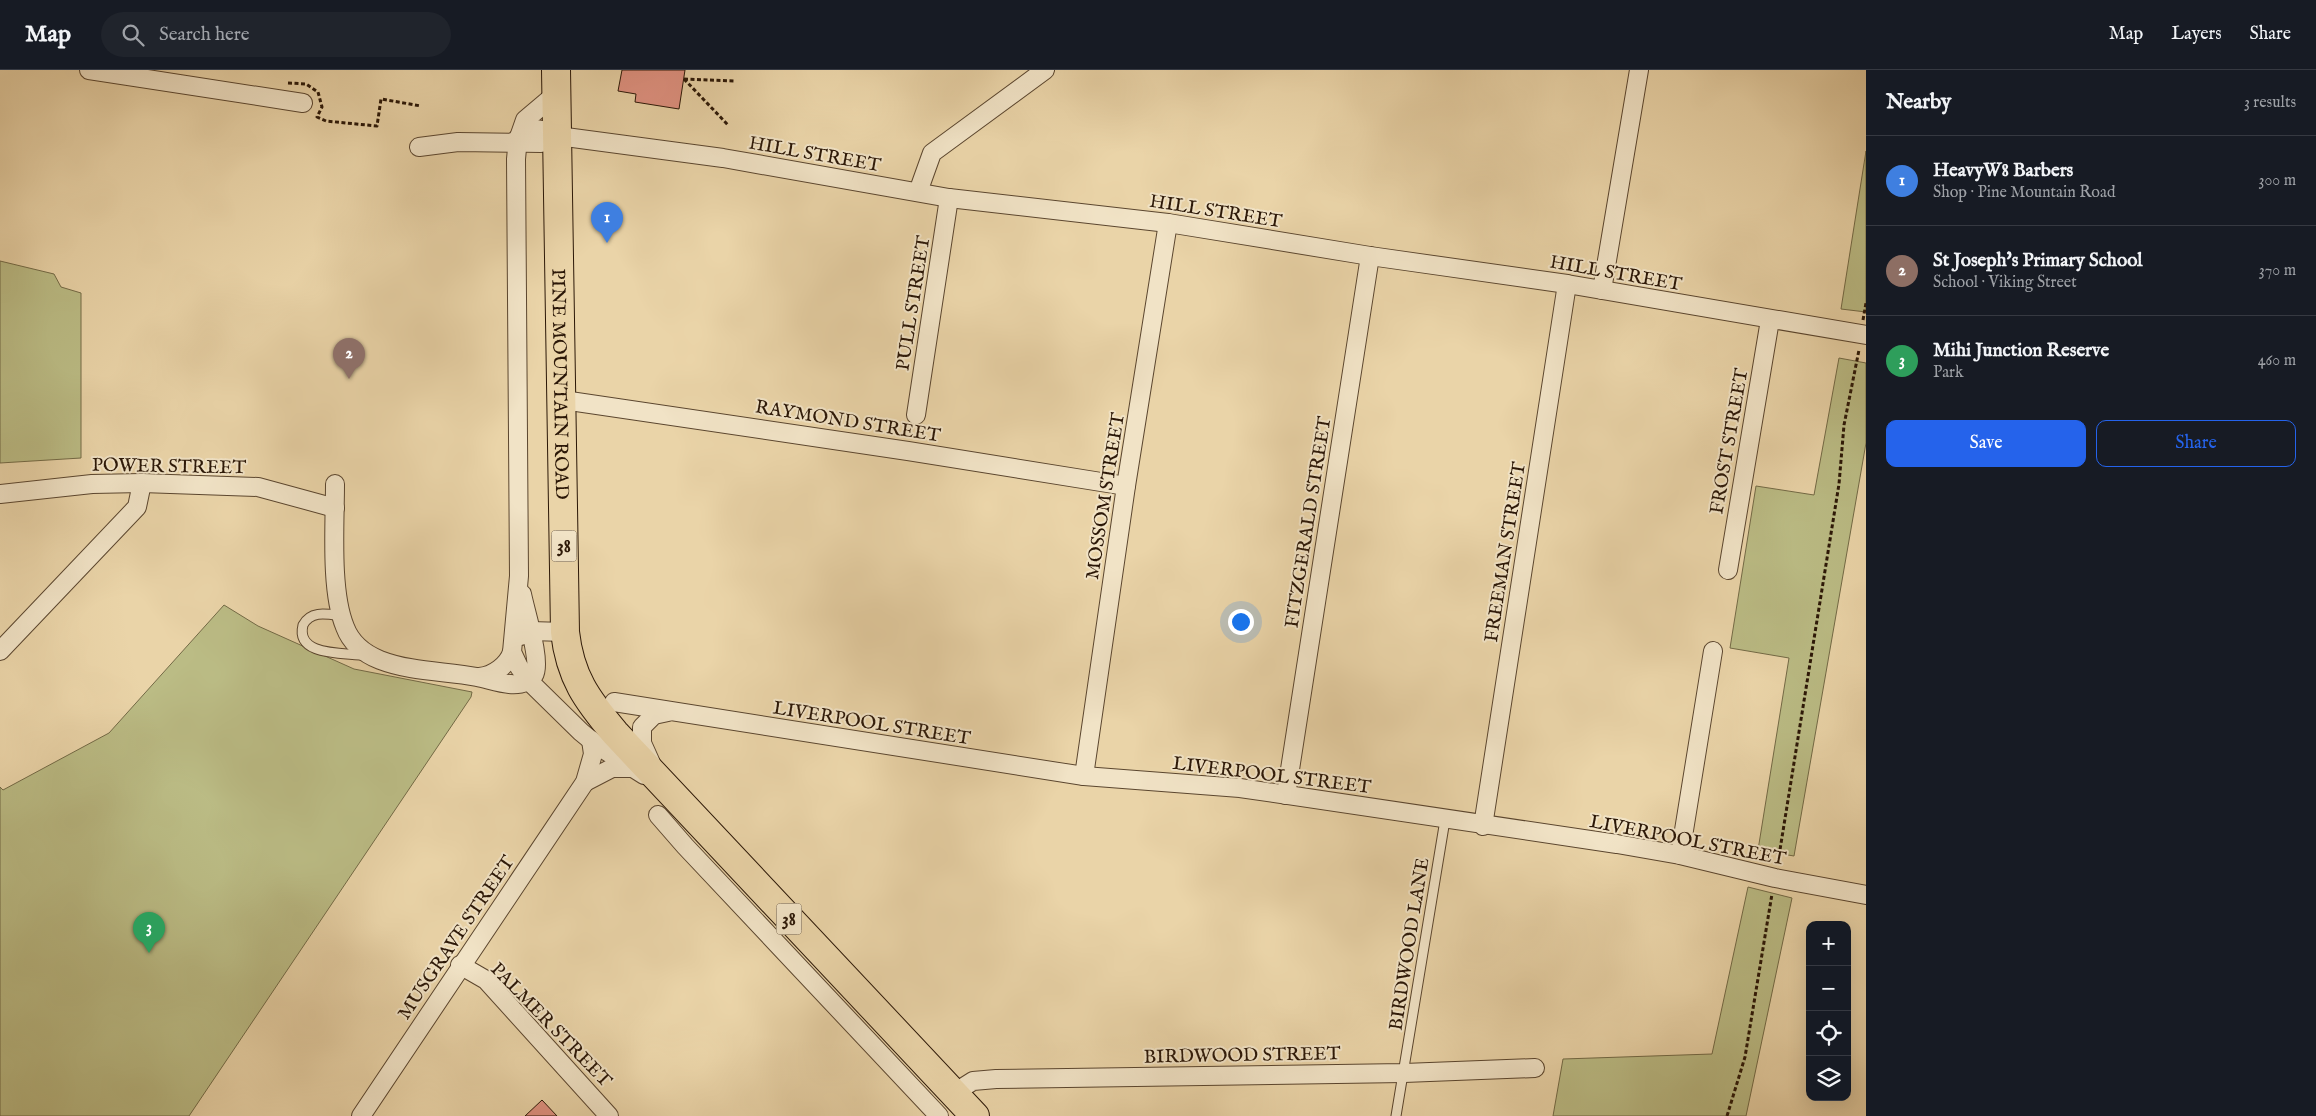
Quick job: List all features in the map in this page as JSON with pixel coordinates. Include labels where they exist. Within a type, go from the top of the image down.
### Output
[{"type":"main road","name":"PINE MOUNTAIN ROAD","points":[[557,81],[565,632],[573,672],[582,690],[616,734],[975,1116]]},
{"type":"street","points":[[89,70],[303,103]]},
{"type":"street","points":[[918,192],[932,153],[1045,70]]},
{"type":"street","points":[[1602,290],[1639,70]]},
{"type":"street","name":"PINE MOUNTAIN ROAD","points":[[557,81],[525,120],[518,142],[519,576],[512,646],[519,667],[529,680],[591,740],[664,787]]},
{"type":"street","points":[[420,147],[450,142],[518,142],[522,133],[539,128],[558,136]]},
{"type":"street","name":"HILL STREET","points":[[558,136],[723,158],[949,198],[1168,223],[1370,256],[1567,284],[1863,336]]},
{"type":"street","name":"PULL STREET","points":[[916,415],[949,198]]},
{"type":"street","name":"MOSSOM STREET","points":[[1084,776],[1126,486],[1168,223]]},
{"type":"street","name":"FITZGERALD STREET","points":[[1286,795],[1370,256]]},
{"type":"street","name":"FREEMAN STREET","points":[[1483,826],[1567,284]]},
{"type":"street","name":"FROST STREET","points":[[1728,570],[1770,320]]},
{"type":"street","name":"RAYMOND STREET","points":[[562,400],[879,446],[1126,486]]},
{"type":"street","points":[[0,651],[137,507],[142,483]]},
{"type":"street","name":"POWER STREET","points":[[0,494],[92,484],[142,483],[258,488],[335,508]]},
{"type":"street","points":[[336,484],[337,589],[342,616],[352,639],[376,658],[399,666],[478,677],[516,685],[529,680]]},
{"type":"street","name":"PINE MOUNTAIN ROAD","points":[[519,576],[537,666],[534,675],[529,680]]},
{"type":"street","points":[[478,677],[496,670],[507,662],[512,646],[530,631],[565,632]]},
{"type":"street","points":[[1680,855],[1714,651]]},
{"type":"street","name":"LIVERPOOL STREET","points":[[614,702],[1084,776],[1240,788],[1680,855],[1775,878],[1866,895]]},
{"type":"street","name":"LIVERPOOL STREET","points":[[664,787],[644,750],[641,736],[644,725],[649,718],[661,712],[671,712]]},
{"type":"street","name":"MUSGRAVE STREET","points":[[361,1116],[460,965],[585,782],[592,754],[591,740]]},
{"type":"street","name":"MUSGRAVE STREET","points":[[585,782],[612,768],[632,768]]},
{"type":"street","points":[[658,815],[939,1116]]},
{"type":"street","name":"PALMER STREET","points":[[460,965],[486,980],[609,1116]]},
{"type":"street","name":"BIRDWOOD STREET","points":[[954,1094],[979,1080],[1404,1073],[1535,1068]]},
{"type":"lane","points":[[342,616],[323,614],[312,616],[303,625],[303,638],[310,645],[331,654],[376,658]]},
{"type":"lane","name":"BIRDWOOD LANE","points":[[1396,1116],[1445,820]]},
{"type":"path","points":[[728,125],[684,79],[735,81]]},
{"type":"path","points":[[326,121],[377,126],[381,99],[421,106]]},
{"type":"path","points":[[1779,853],[1838,494],[1844,425],[1863,336],[1866,303]]},
{"type":"path","points":[[1727,1116],[1745,1057],[1773,889]]},
{"type":"green space","points":[[1866,151],[1866,312],[1841,309]]},
{"type":"green space","points":[[0,261],[54,274],[61,287],[81,293],[81,458],[0,463]]},
{"type":"green space","points":[[1839,358],[1866,363],[1866,443],[1794,856],[1758,850],[1789,658],[1730,648],[1756,486],[1814,495]]},
{"type":"green space","points":[[224,605],[258,626],[354,669],[472,692],[471,697],[189,1116],[0,1116],[0,787],[3,790],[109,733]]},
{"type":"green space","points":[[1748,887],[1792,898],[1746,1116],[1553,1116],[1563,1059],[1712,1054]]},
{"type":"building","points":[[622,70],[685,70],[679,109],[635,102],[636,94],[618,91]]},
{"type":"building","points":[[542,1100],[557,1116],[525,1116]]},
{"type":"place","name":"HeavyW8 Barbers","points":[[607,243]]},
{"type":"place","name":"St Joseph's Primary School","points":[[349,379]]},
{"type":"place","name":"Mihi Junction Reserve","points":[[149,953]]}]
